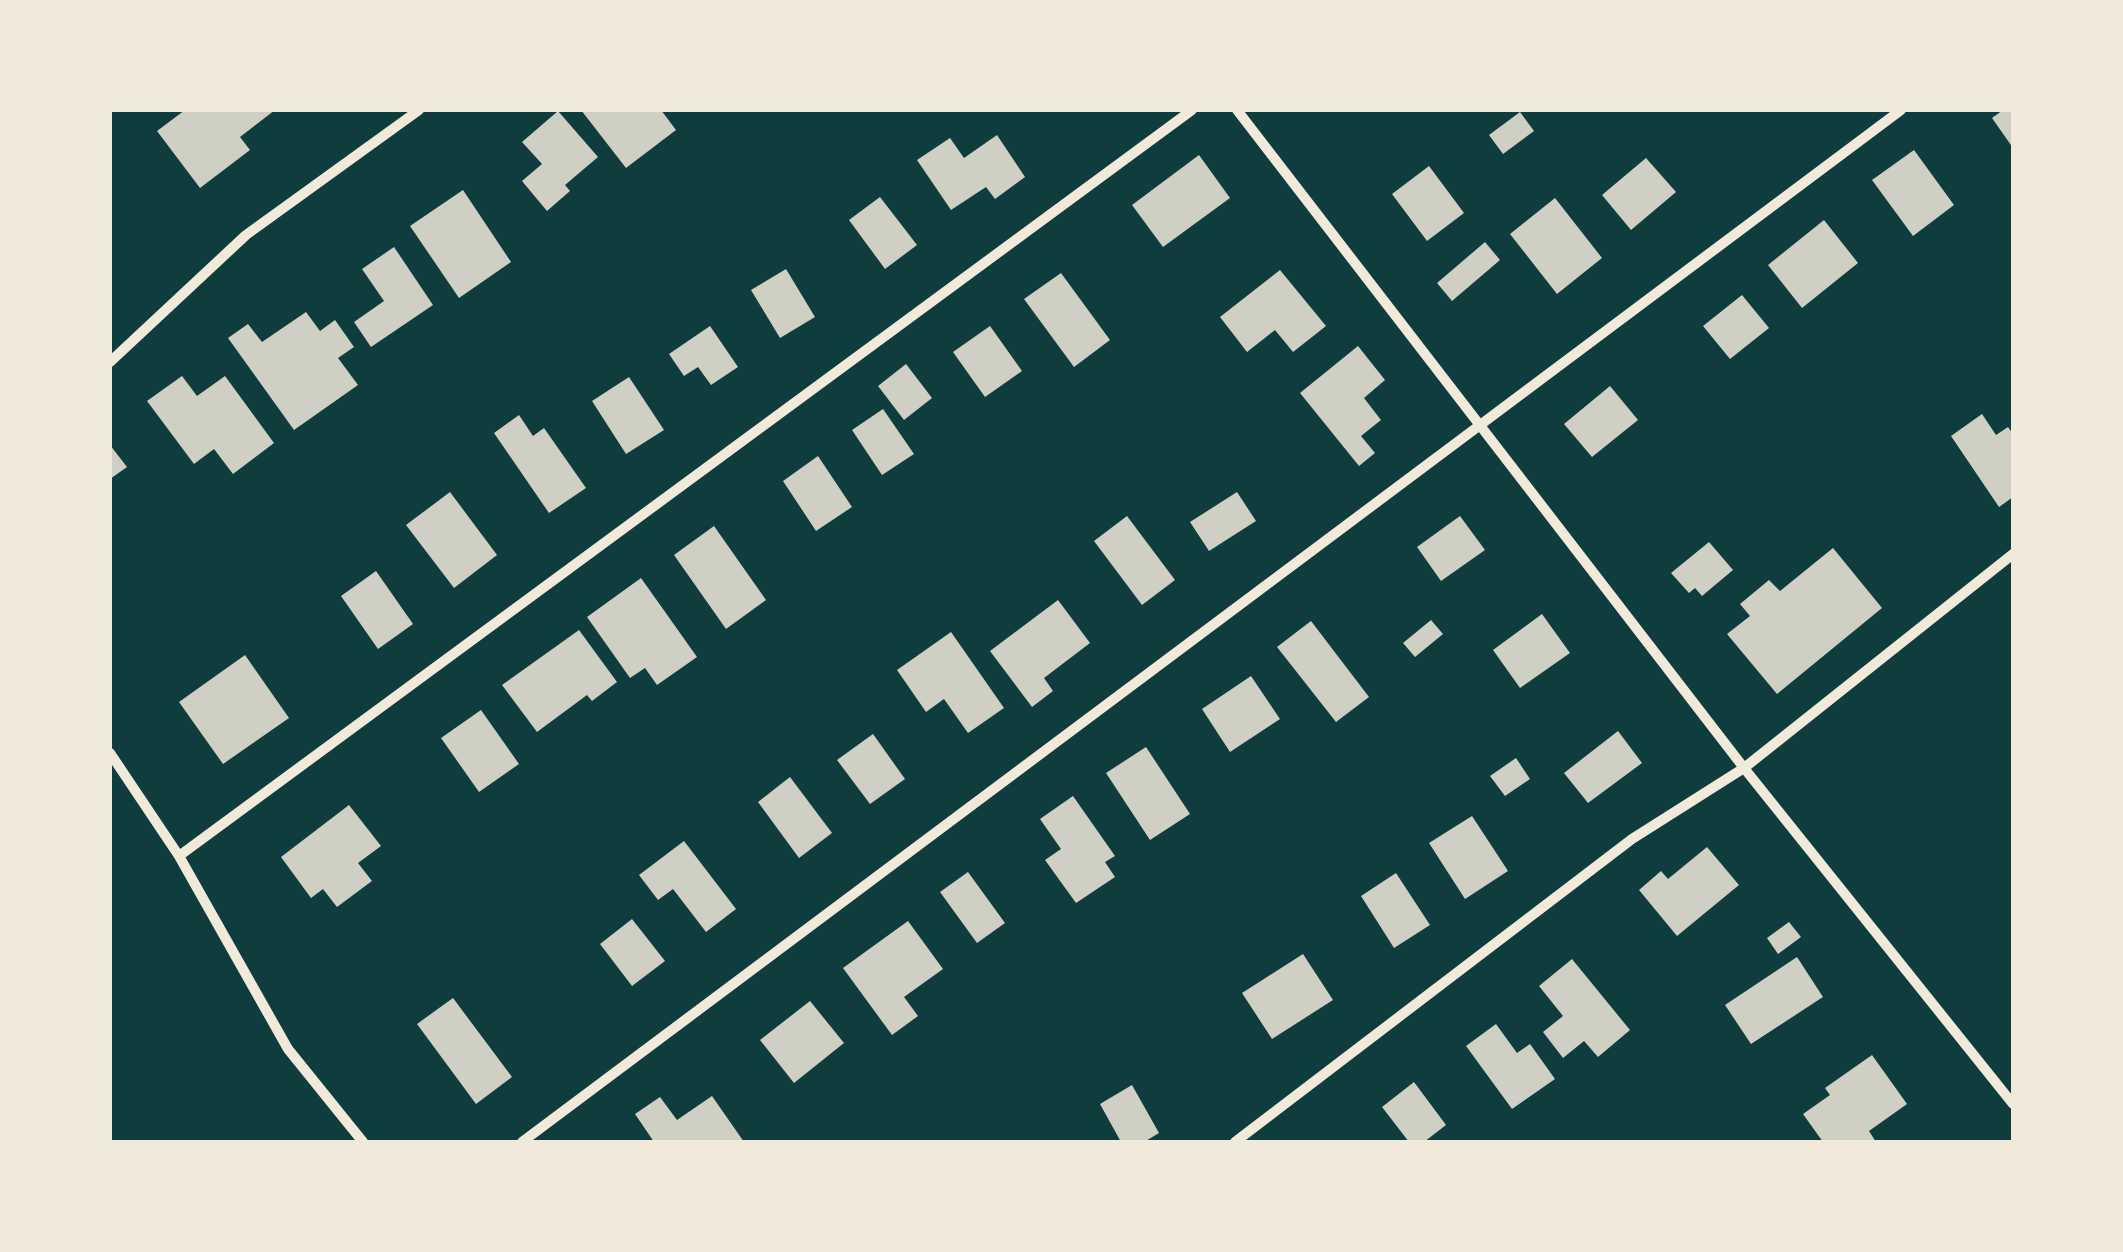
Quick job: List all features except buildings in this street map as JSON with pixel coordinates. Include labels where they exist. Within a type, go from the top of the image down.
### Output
[{"type":"street","points":[[110,362],[246,235],[419,110]]},
{"type":"street","points":[[178,856],[1192,110]]},
{"type":"street","points":[[1237,110],[1744,768],[2013,1104]]},
{"type":"street","points":[[522,1142],[987,791],[1484,426],[1900,110]]},
{"type":"street","points":[[1235,1142],[1632,838],[1744,768],[2013,554]]},
{"type":"street","points":[[110,753],[178,856],[288,1049],[362,1142]]}]
